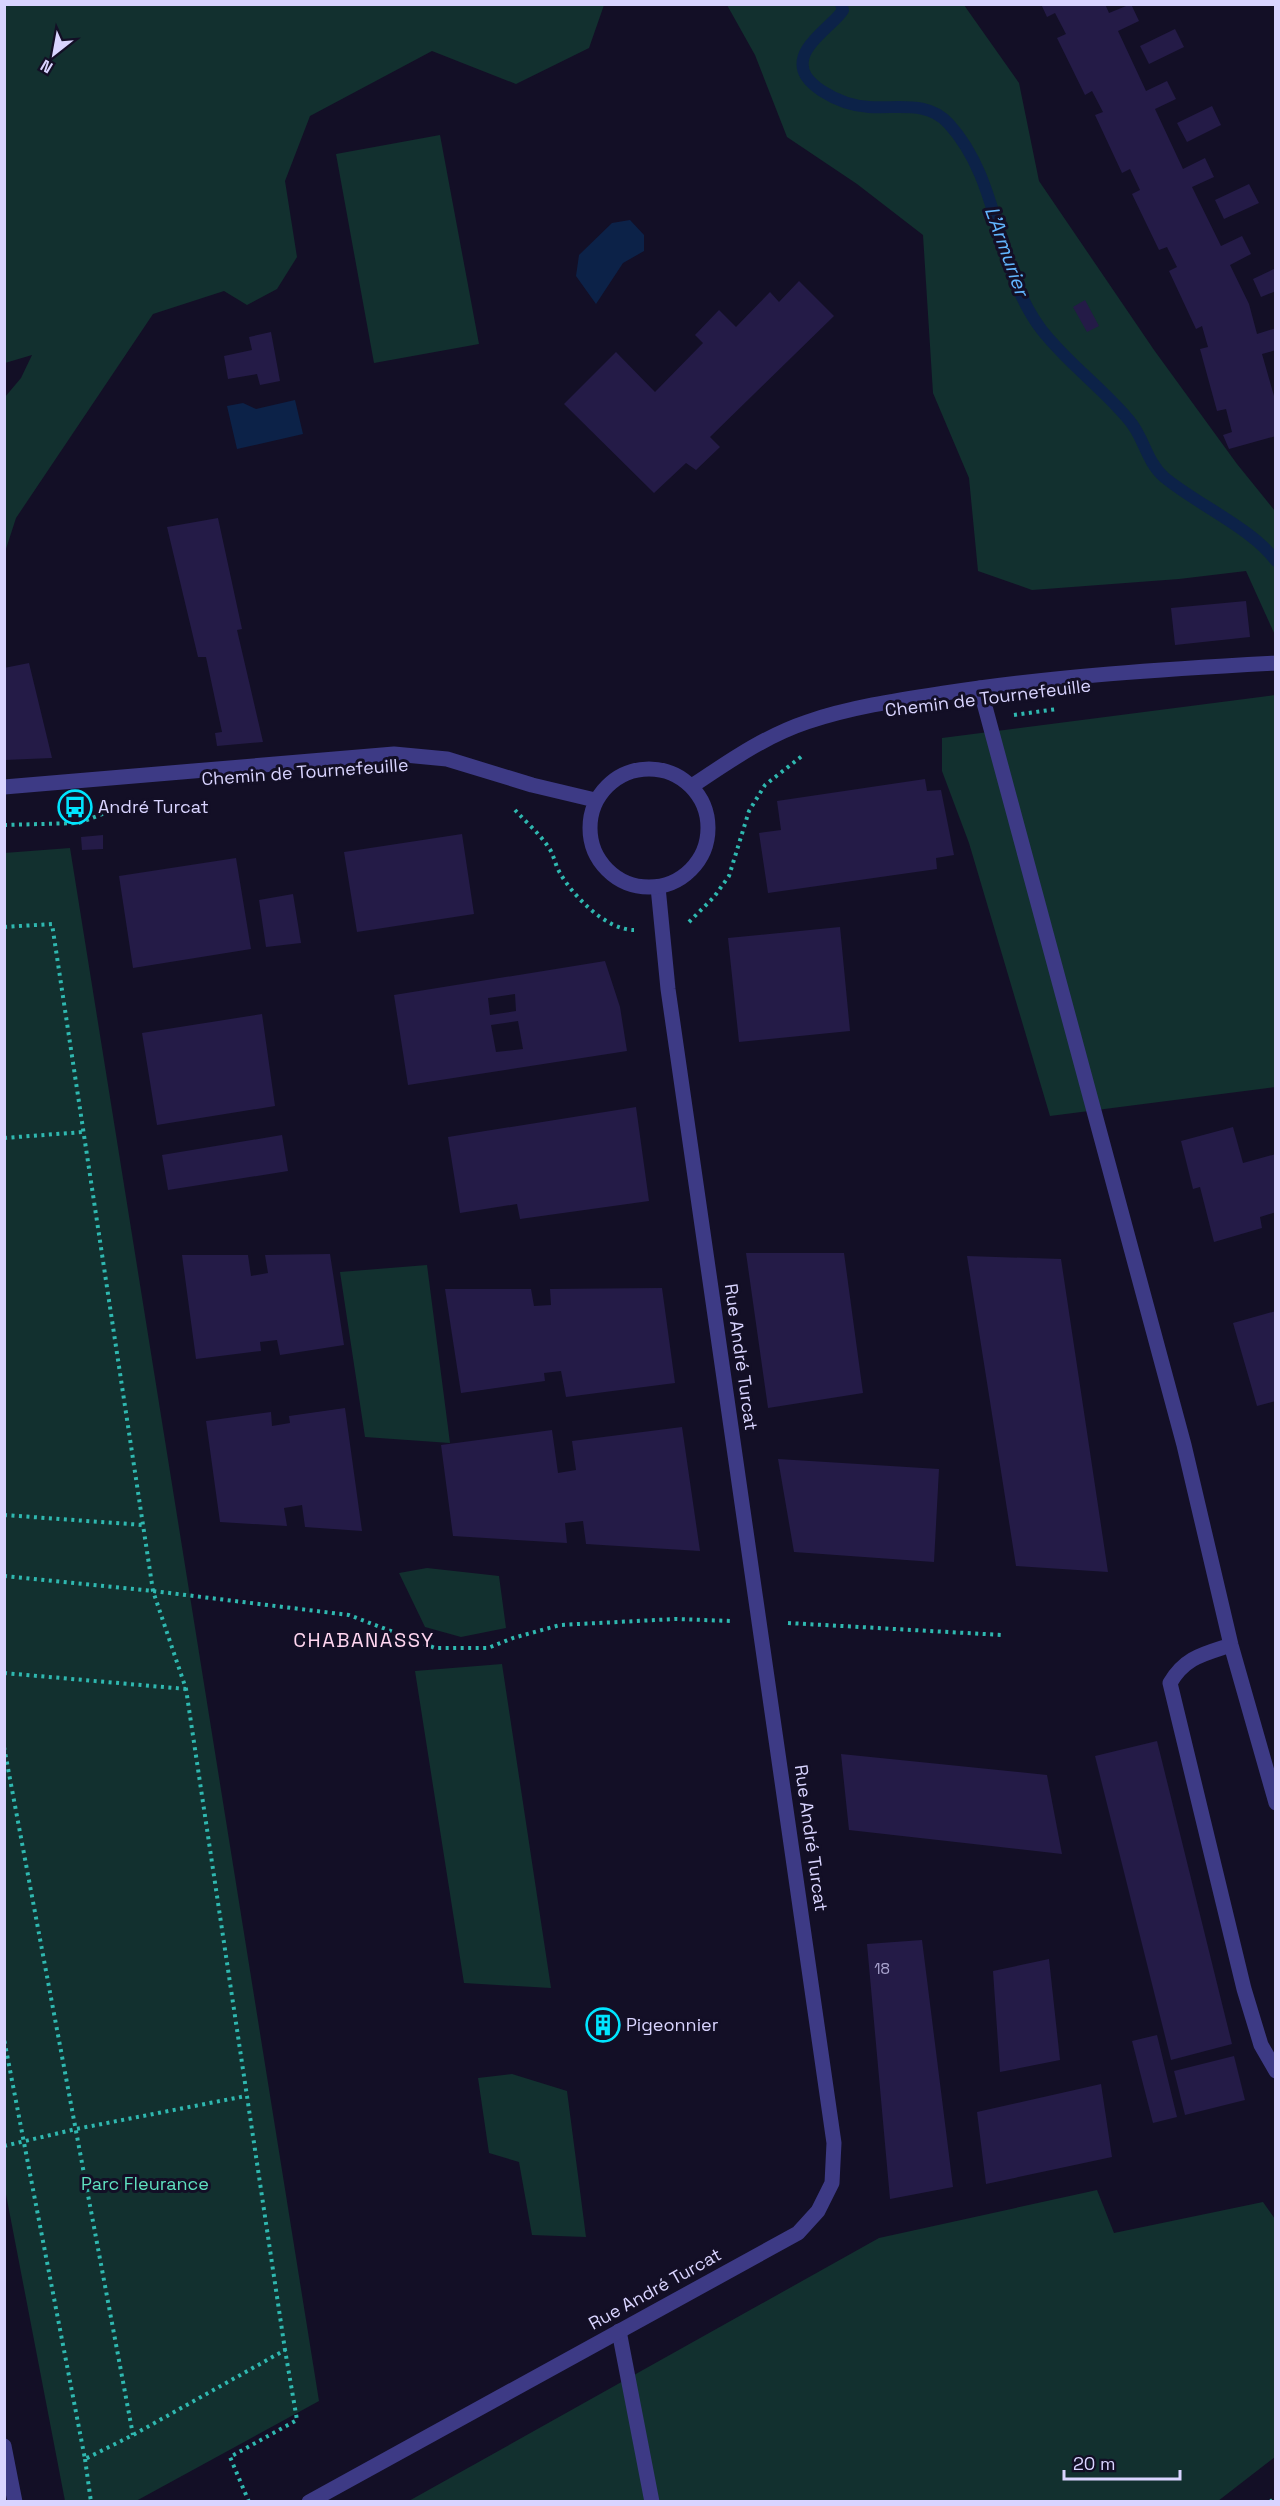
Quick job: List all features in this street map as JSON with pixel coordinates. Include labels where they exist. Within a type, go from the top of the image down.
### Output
[{"type":"street","name":"Chemin de Tournefeuille","points":[[692,786],[748,750],[806,722],[877,704],[980,688],[1148,670],[1275,663]]},
{"type":"street","points":[[980,688],[1184,1444],[1231,1645],[1275,1803]]},
{"type":"street","name":"Chemin de Tournefeuille","points":[[4,787],[394,754],[447,759],[532,785],[595,800]]},
{"type":"street","points":[[640,768],[659,769],[676,775],[692,786],[702,801],[708,819],[708,837],[702,855],[691,870],[676,881],[658,887],[639,887],[621,880],[606,869],[595,854],[589,836],[590,817],[595,800],[606,785],[622,774],[640,768]]},
{"type":"street","name":"Rue André Turcat","points":[[309,2502],[798,2233],[818,2211],[832,2183],[834,2143],[661,929],[658,887]]},
{"type":"street","points":[[1231,1645],[1191,1659],[1178,1669],[1170,1683],[1244,1989],[1261,2045],[1275,2071]]},
{"type":"street","points":[[619,2331],[652,2502]]},
{"type":"street","points":[[4,2446],[15,2502]]},
{"type":"path","name":"Chemin de Tournefeuille","points":[[987,718],[1068,708]]},
{"type":"path","points":[[505,804],[515,809],[550,848],[559,872],[576,897],[600,917],[626,930],[661,929],[692,922],[714,897],[729,876],[749,812],[765,785],[803,755]]},
{"type":"path","points":[[4,825],[79,823],[120,807],[130,806]]},
{"type":"path","points":[[4,927],[52,924],[153,1591],[186,1689],[297,2420],[230,2457],[249,2502]]},
{"type":"path","points":[[4,1138],[83,1132]]},
{"type":"path","points":[[4,1515],[143,1525]]},
{"type":"path","points":[[4,1576],[153,1591],[349,1615],[435,1648],[488,1648],[513,1638],[560,1625],[675,1619],[760,1621],[865,1629],[1002,1635]]},
{"type":"path","points":[[4,1673],[186,1689]]},
{"type":"path","points":[[4,1747],[133,2435]]},
{"type":"path","points":[[4,2039],[85,2459],[91,2502]]},
{"type":"path","points":[[4,2146],[76,2129],[246,2096]]},
{"type":"path","points":[[85,2459],[133,2435],[285,2350]]},
{"type":"path","points":[[1270,2502],[1275,2497]]},
{"type":"green space","points":[[5,4],[604,5],[589,48],[516,84],[432,51],[310,116],[285,181],[297,257],[277,289],[247,305],[224,291],[153,314],[16,518],[5,552],[5,397],[21,378],[32,355],[5,363]]},
{"type":"green space","points":[[727,5],[964,5],[1019,83],[1039,181],[1154,350],[1237,464],[1275,511],[1275,635],[1246,571],[1179,579],[1032,590],[978,571],[969,478],[933,393],[923,235],[857,184],[787,137],[755,55]]},
{"type":"green space","points":[[440,135],[479,344],[374,363],[336,154]]},
{"type":"green space","points":[[1275,695],[1275,1087],[1050,1116],[969,843],[942,771],[942,738]]},
{"type":"green space","name":"Parc Fleurance","points":[[70,848],[319,2401],[136,2501],[65,2501],[4,2184],[4,853]]},
{"type":"green space","points":[[427,1265],[450,1443],[365,1437],[340,1272]]},
{"type":"green space","points":[[427,1568],[499,1576],[506,1628],[461,1637],[425,1627],[399,1573]]},
{"type":"green space","points":[[502,1664],[551,1988],[464,1983],[415,1671]]},
{"type":"green space","points":[[512,2074],[567,2091],[586,2237],[532,2235],[519,2162],[489,2153],[478,2078]]},
{"type":"green space","points":[[1097,2190],[1114,2233],[1263,2202],[1275,2219],[1275,2457],[1218,2501],[407,2502],[879,2238]]},
{"type":"water","points":[[630,220],[644,235],[644,251],[623,263],[596,304],[576,276],[579,255],[612,223]]},
{"type":"water","points":[[295,400],[303,434],[237,449],[227,406],[243,403],[256,409]]},
{"type":"building","points":[[1041,4],[1105,4],[1109,13],[1131,4],[1139,21],[1118,31],[1146,91],[1167,81],[1176,99],[1155,109],[1183,169],[1205,158],[1214,177],[1192,187],[1221,246],[1242,236],[1251,254],[1230,265],[1249,304],[1257,334],[1276,328],[1276,350],[1262,354],[1276,403],[1276,436],[1229,449],[1223,435],[1232,432],[1226,409],[1217,411],[1200,349],[1208,347],[1202,326],[1196,329],[1169,271],[1177,267],[1167,247],[1159,250],[1132,194],[1140,190],[1130,169],[1122,173],[1095,115],[1103,112],[1092,91],[1085,95],[1057,38],[1066,34],[1055,13],[1047,17]]},
{"type":"building","points":[[1175,29],[1184,47],[1149,64],[1140,46]]},
{"type":"building","points":[[1212,106],[1221,125],[1187,142],[1177,123]]},
{"type":"building","points":[[1249,184],[1259,203],[1224,219],[1215,200]]},
{"type":"building","points":[[1276,268],[1276,291],[1261,297],[1253,279]]},
{"type":"building","points":[[799,281],[834,316],[710,437],[720,447],[696,470],[686,463],[654,493],[564,404],[616,352],[655,392],[703,343],[695,335],[719,310],[736,327],[770,292],[779,302]]},
{"type":"building","points":[[1085,300],[1099,326],[1087,332],[1073,307]]},
{"type":"building","points":[[271,332],[280,381],[260,385],[257,374],[228,379],[224,356],[252,350],[249,337]]},
{"type":"building","points":[[218,518],[242,629],[237,630],[263,742],[217,746],[215,733],[222,732],[206,657],[198,657],[167,527]]},
{"type":"building","points":[[1246,601],[1250,637],[1175,645],[1171,608]]},
{"type":"building","points":[[29,663],[52,758],[4,760],[4,668]]},
{"type":"building","points":[[925,779],[927,791],[941,790],[954,855],[936,858],[937,869],[768,893],[759,833],[781,830],[777,801]]},
{"type":"building","points":[[462,834],[474,914],[357,932],[344,852]]},
{"type":"building","points":[[103,835],[103,849],[82,850],[81,837]]},
{"type":"building","points":[[236,858],[251,949],[133,968],[119,876]]},
{"type":"building","points":[[293,894],[301,943],[266,947],[259,900]]},
{"type":"building","points":[[840,927],[850,1031],[739,1042],[728,938]]},
{"type":"building","points":[[605,961],[620,1007],[627,1051],[408,1085],[394,995]],"holes":[[[515,994],[516,1011],[490,1015],[488,998]],[[518,1021],[523,1049],[496,1052],[491,1025]]]},
{"type":"building","points":[[262,1014],[275,1106],[157,1125],[142,1033]]},
{"type":"building","points":[[636,1107],[649,1201],[520,1219],[517,1204],[460,1213],[448,1137]]},
{"type":"building","points":[[1233,1127],[1243,1163],[1276,1154],[1276,1212],[1260,1217],[1262,1228],[1214,1242],[1200,1187],[1193,1189],[1181,1141]]},
{"type":"building","points":[[282,1135],[288,1171],[168,1190],[162,1155]]},
{"type":"building","points":[[746,1253],[844,1253],[863,1393],[768,1408]]},
{"type":"building","points":[[330,1254],[344,1345],[280,1355],[277,1340],[260,1342],[261,1351],[196,1359],[182,1255],[248,1255],[251,1276],[268,1273],[265,1255]]},
{"type":"building","points":[[967,1256],[1061,1259],[1108,1572],[1016,1566]]},
{"type":"building","points":[[662,1288],[675,1383],[566,1397],[561,1371],[544,1373],[545,1381],[461,1393],[445,1289],[531,1289],[534,1306],[551,1305],[550,1289]]},
{"type":"building","points":[[1276,1311],[1276,1401],[1257,1406],[1233,1323]]},
{"type":"building","points":[[345,1408],[362,1531],[305,1527],[302,1505],[284,1508],[287,1526],[220,1522],[206,1421],[271,1412],[272,1426],[290,1423],[289,1416]]},
{"type":"building","points":[[682,1427],[700,1551],[586,1544],[583,1521],[565,1523],[567,1543],[453,1536],[441,1445],[552,1430],[558,1473],[576,1470],[572,1441]]},
{"type":"building","points":[[778,1459],[939,1469],[934,1562],[794,1552]]},
{"type":"building","points":[[1157,1741],[1232,2044],[1171,2060],[1095,1756]]},
{"type":"building","points":[[841,1754],[1047,1775],[1062,1854],[849,1830]]},
{"type":"building","points":[[922,1940],[953,2187],[890,2199],[867,1944]]},
{"type":"building","points":[[1049,1959],[1060,2060],[1000,2072],[993,1971]]},
{"type":"building","name":"Pigeonnier","points":[[612,2010],[618,2034],[593,2040],[588,2016]]},
{"type":"building","points":[[1157,2035],[1177,2117],[1153,2123],[1132,2041]]},
{"type":"building","points":[[1234,2056],[1245,2100],[1185,2115],[1174,2071]]},
{"type":"building","points":[[1101,2084],[1112,2157],[986,2184],[977,2112]]},
{"type":"waterway","name":"L'Armurier","points":[[841,4],[843,10],[808,47],[803,66],[806,76],[822,91],[844,102],[869,107],[922,109],[941,116],[949,124],[966,147],[979,172],[1015,279],[1026,305],[1041,329],[1129,420],[1153,464],[1164,477],[1253,538],[1276,561]]},
{"type":"place","name":"André Turcat","points":[[75,807]]},
{"type":"place","name":"Pigeonnier","points":[[603,2025]]},
{"type":"district","name":"CHABANASSY","points":[[364,1640]]}]
